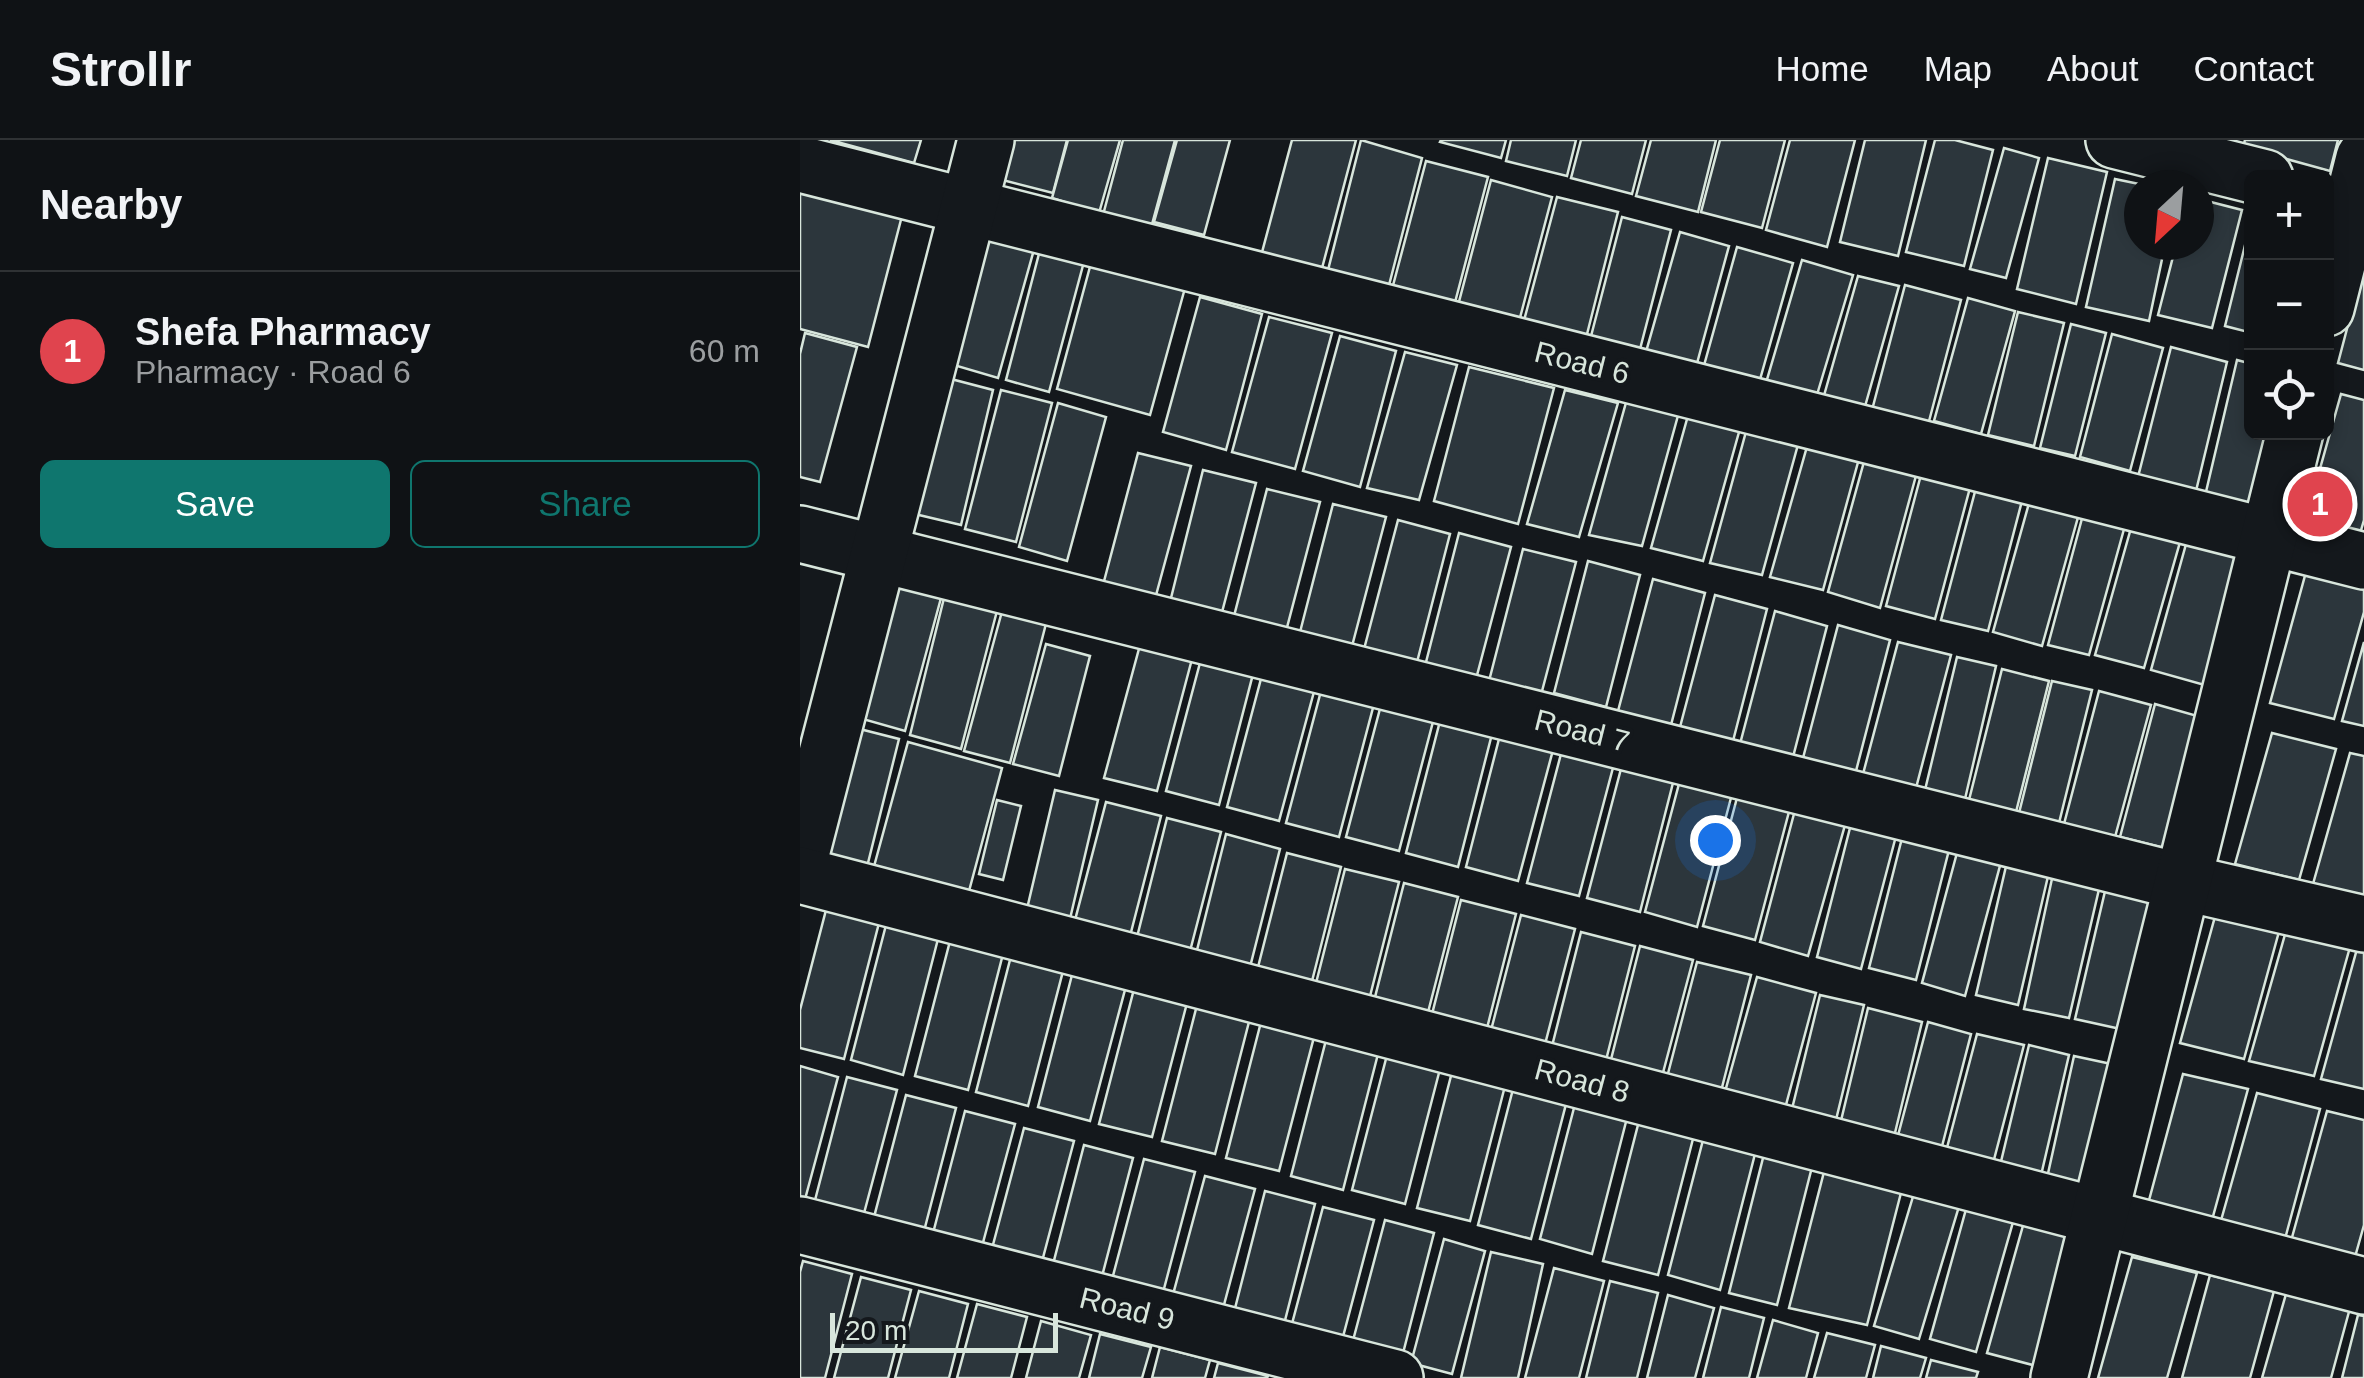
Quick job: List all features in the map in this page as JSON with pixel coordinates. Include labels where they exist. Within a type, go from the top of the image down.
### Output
[{"type":"street","points":[[800,858],[986,140]]},
{"type":"street","points":[[2114,140],[2244,173]]},
{"type":"street","name":"Road 6","points":[[800,164],[2364,561]]},
{"type":"street","points":[[2334,271],[2352,188]]},
{"type":"street","points":[[2059,1378],[2293,440]]},
{"type":"street","name":"Road 7","points":[[800,534],[2182,882],[2364,924]]},
{"type":"street","name":"Road 8","points":[[800,875],[2364,1286]]},
{"type":"street","name":"Road 9","points":[[800,1225],[1396,1378]]},
{"type":"building","points":[[830,140],[921,140],[914,163]]},
{"type":"building","points":[[1001,140],[1067,140],[1053,193],[991,177]]},
{"type":"building","points":[[1068,140],[1120,140],[1099,213],[1052,198]]},
{"type":"building","points":[[1123,140],[1175,140],[1151,228],[1103,215]]},
{"type":"building","points":[[1177,140],[1230,140],[1204,235],[1154,222]]},
{"type":"building","points":[[1292,140],[1356,140],[1321,272],[1261,256]]},
{"type":"building","points":[[1361,140],[1422,158],[1388,289],[1327,274]]},
{"type":"building","points":[[1441,140],[1506,140],[1501,158]]},
{"type":"building","points":[[1511,140],[1576,140],[1567,176],[1506,161]]},
{"type":"building","points":[[1581,140],[1646,140],[1632,194],[1571,178]]},
{"type":"building","points":[[1651,140],[1716,140],[1698,212],[1636,196]]},
{"type":"building","points":[[1720,140],[1785,140],[1762,228],[1701,212]]},
{"type":"building","points":[[1790,140],[1855,140],[1827,247],[1766,230]]},
{"type":"building","points":[[1865,140],[1926,140],[1898,256],[1840,242]]},
{"type":"building","points":[[1935,140],[1955,140],[1993,150],[1964,266],[1906,252]]},
{"type":"building","points":[[2245,140],[2338,140],[2330,170],[2243,147]]},
{"type":"building","points":[[2004,148],[2039,158],[2006,278],[1970,269]]},
{"type":"building","points":[[2048,158],[2107,172],[2076,304],[2017,289]]},
{"type":"building","points":[[1426,161],[1488,177],[1453,310],[1391,293]]},
{"type":"building","points":[[2115,179],[2124,181],[2124,260],[2162,260],[2149,321],[2086,307]]},
{"type":"building","points":[[1491,180],[1552,197],[1517,329],[1456,313]]},
{"type":"building","points":[[800,184],[903,212],[868,347],[800,329]]},
{"type":"building","points":[[1557,197],[1618,212],[1584,346],[1522,328]]},
{"type":"building","points":[[2214,203],[2242,210],[2212,328],[2158,315],[2172,260],[2214,260]]},
{"type":"building","points":[[1622,217],[1671,230],[1639,353],[1590,340]]},
{"type":"building","points":[[977,230],[1035,246],[998,378],[940,361]]},
{"type":"building","points":[[1680,232],[1729,246],[1696,367],[1646,352]]},
{"type":"building","points":[[1041,246],[1085,258],[1049,392],[1006,380]]},
{"type":"building","points":[[1737,247],[1793,263],[1759,383],[1703,369]]},
{"type":"building","points":[[2244,249],[2244,331],[2225,326]]},
{"type":"building","points":[[1802,260],[1853,275],[1816,398],[1766,383]]},
{"type":"building","points":[[1091,263],[1185,288],[1150,415],[1057,389]]},
{"type":"building","points":[[2364,264],[2364,370],[2338,363]]},
{"type":"building","points":[[1858,276],[1899,286],[1864,410],[1823,399]]},
{"type":"building","points":[[1905,285],[1961,300],[1928,425],[1872,410]]},
{"type":"building","points":[[1200,297],[1262,314],[1226,450],[1163,432]]},
{"type":"building","points":[[1968,298],[2015,311],[1981,434],[1934,421]]},
{"type":"building","points":[[2018,312],[2064,323],[2034,446],[1988,435]]},
{"type":"building","points":[[1269,317],[1332,333],[1295,469],[1232,452]]},
{"type":"building","points":[[2071,324],[2106,333],[2075,456],[2040,448]]},
{"type":"building","points":[[805,333],[857,347],[820,482],[800,477],[800,354]]},
{"type":"building","points":[[2112,334],[2163,348],[2130,471],[2080,457]]},
{"type":"building","points":[[1340,336],[1396,351],[1360,487],[1303,471]]},
{"type":"building","points":[[2171,347],[2227,362],[2196,491],[2138,477]]},
{"type":"building","points":[[1405,352],[1457,365],[1419,500],[1367,488]]},
{"type":"building","points":[[2237,360],[2244,362],[2244,440],[2267,440],[2251,507],[2205,496]]},
{"type":"building","points":[[1469,367],[1554,388],[1518,524],[1434,501]]},
{"type":"building","points":[[932,374],[993,390],[961,525],[898,510]]},
{"type":"building","points":[[1001,390],[1052,403],[1016,542],[965,529]]},
{"type":"building","points":[[1565,390],[1618,403],[1579,537],[1527,524]]},
{"type":"building","points":[[2341,394],[2364,400],[2364,520],[2359,537],[2305,522],[2328,440],[2334,440],[2334,419]]},
{"type":"building","points":[[1627,399],[1679,412],[1642,546],[1589,535]]},
{"type":"building","points":[[1058,403],[1106,417],[1067,561],[1019,547]]},
{"type":"building","points":[[1689,412],[1741,425],[1703,561],[1651,548]]},
{"type":"building","points":[[1747,428],[1799,441],[1762,575],[1710,563]]},
{"type":"building","points":[[1808,443],[1860,455],[1823,590],[1770,577]]},
{"type":"building","points":[[1138,453],[1191,466],[1155,599],[1103,585]]},
{"type":"building","points":[[1865,458],[1917,472],[1880,608],[1828,592]]},
{"type":"building","points":[[1203,470],[1256,483],[1221,616],[1170,602]]},
{"type":"building","points":[[1922,471],[1971,484],[1935,619],[1886,606]]},
{"type":"building","points":[[1977,484],[2023,497],[1988,631],[1941,620]]},
{"type":"building","points":[[1267,489],[1320,502],[1285,635],[1233,620]]},
{"type":"building","points":[[2031,496],[2080,510],[2042,646],[1993,632]]},
{"type":"building","points":[[1333,504],[1386,517],[1351,650],[1299,636]]},
{"type":"building","points":[[2084,511],[2126,522],[2089,655],[2048,645]]},
{"type":"building","points":[[1398,520],[1450,534],[1416,666],[1363,653]]},
{"type":"building","points":[[2133,521],[2182,535],[2144,668],[2095,655]]},
{"type":"building","points":[[1459,533],[1511,547],[1476,679],[1425,666]]},
{"type":"building","points":[[2188,537],[2245,552],[2208,686],[2151,670]]},
{"type":"building","points":[[1523,549],[1576,562],[1541,695],[1489,681]]},
{"type":"building","points":[[1588,561],[1640,575],[1606,707],[1554,693]]},
{"type":"building","points":[[2306,572],[2364,586],[2364,612],[2334,719],[2270,703]]},
{"type":"building","points":[[1653,579],[1705,593],[1671,725],[1618,711]]},
{"type":"building","points":[[880,583],[941,598],[905,731],[845,714]]},
{"type":"building","points":[[945,594],[998,607],[961,749],[910,735]]},
{"type":"building","points":[[1715,595],[1767,609],[1733,741],[1680,727]]},
{"type":"building","points":[[1004,604],[1048,616],[1010,763],[964,751]]},
{"type":"building","points":[[1775,611],[1827,626],[1793,757],[1740,744]]},
{"type":"building","points":[[1838,625],[1890,640],[1856,771],[1803,758]]},
{"type":"building","points":[[1898,642],[1951,655],[1916,788],[1863,774]]},
{"type":"building","points":[[2364,642],[2364,726],[2342,721]]},
{"type":"building","points":[[1046,644],[1090,656],[1059,776],[1013,764]]},
{"type":"building","points":[[1140,645],[1192,659],[1157,791],[1104,778]]},
{"type":"building","points":[[1957,657],[1996,666],[1965,799],[1925,790]]},
{"type":"building","points":[[1201,659],[1253,674],[1219,805],[1166,791]]},
{"type":"building","points":[[2002,669],[2049,681],[2016,812],[1969,800]]},
{"type":"building","points":[[1262,675],[1315,688],[1279,821],[1227,807]]},
{"type":"building","points":[[2052,681],[2092,690],[2059,823],[2019,813]]},
{"type":"building","points":[[1321,691],[1374,704],[1339,837],[1286,823]]},
{"type":"building","points":[[2099,691],[2151,705],[2115,837],[2064,824]]},
{"type":"building","points":[[2155,704],[2208,719],[2173,850],[2120,837]]},
{"type":"building","points":[[1381,705],[1434,718],[1399,851],[1346,837]]},
{"type":"building","points":[[1440,721],[1492,734],[1458,867],[1406,853]]},
{"type":"building","points":[[844,725],[899,739],[864,879],[809,865]]},
{"type":"building","points":[[2272,733],[2336,749],[2299,880],[2235,864]]},
{"type":"building","points":[[1500,735],[1553,750],[1518,881],[1466,867]]},
{"type":"building","points":[[908,742],[1002,768],[965,906],[870,881]]},
{"type":"building","points":[[1562,750],[1614,764],[1579,896],[1527,883]]},
{"type":"building","points":[[2350,753],[2364,756],[2364,895],[2313,884]]},
{"type":"building","points":[[1622,765],[1674,779],[1640,912],[1587,898]]},
{"type":"building","points":[[1680,780],[1732,794],[1697,927],[1645,912]]},
{"type":"building","points":[[1055,790],[1098,800],[1069,923],[1026,913]]},
{"type":"building","points":[[1738,794],[1790,808],[1755,940],[1703,926]]},
{"type":"building","points":[[997,800],[1021,806],[1003,880],[979,874]]},
{"type":"building","points":[[1106,802],[1161,816],[1129,940],[1074,924]]},
{"type":"building","points":[[1795,810],[1845,825],[1808,956],[1760,942]]},
{"type":"building","points":[[1167,818],[1221,832],[1189,955],[1136,941]]},
{"type":"building","points":[[1851,824],[1896,836],[1861,969],[1817,957]]},
{"type":"building","points":[[1226,834],[1280,849],[1249,971],[1195,958]]},
{"type":"building","points":[[1902,838],[1949,850],[1916,980],[1869,968]]},
{"type":"building","points":[[1958,849],[2001,862],[1965,996],[1922,983]]},
{"type":"building","points":[[1287,853],[1341,867],[1310,989],[1256,975]]},
{"type":"building","points":[[2007,862],[2049,872],[2018,1005],[1976,995]]},
{"type":"building","points":[[1345,869],[1399,882],[1368,1004],[1314,991]]},
{"type":"building","points":[[2053,874],[2100,885],[2069,1018],[2024,1009]]},
{"type":"building","points":[[1404,883],[1458,897],[1426,1020],[1373,1005]]},
{"type":"building","points":[[2106,887],[2156,898],[2125,1030],[2075,1019]]},
{"type":"building","points":[[1461,900],[1516,914],[1485,1036],[1430,1022]]},
{"type":"building","points":[[826,910],[879,923],[844,1059],[800,1048],[800,1010]]},
{"type":"building","points":[[2216,913],[2280,928],[2244,1059],[2180,1043]]},
{"type":"building","points":[[1521,915],[1575,929],[1543,1052],[1489,1038]]},
{"type":"building","points":[[886,925],[938,939],[903,1075],[851,1060]]},
{"type":"building","points":[[2286,931],[2350,947],[2314,1076],[2249,1061]]},
{"type":"building","points":[[1581,932],[1635,946],[1604,1068],[1550,1054]]},
{"type":"building","points":[[950,941],[1003,954],[968,1090],[915,1076]]},
{"type":"building","points":[[1640,946],[1693,960],[1660,1084],[1608,1071]]},
{"type":"building","points":[[2357,949],[2364,950],[2364,1089],[2321,1079]]},
{"type":"building","points":[[1011,956],[1063,971],[1028,1106],[976,1092]]},
{"type":"building","points":[[1697,962],[1751,975],[1719,1099],[1665,1085]]},
{"type":"building","points":[[1073,971],[1126,986],[1090,1121],[1038,1107]]},
{"type":"building","points":[[1757,977],[1816,993],[1783,1116],[1723,1099]]},
{"type":"building","points":[[1134,989],[1187,1003],[1152,1137],[1099,1124]]},
{"type":"building","points":[[1820,995],[1864,1005],[1834,1128],[1790,1117]]},
{"type":"building","points":[[1197,1005],[1250,1018],[1215,1154],[1162,1141]]},
{"type":"building","points":[[1868,1008],[1922,1022],[1893,1141],[1839,1129]]},
{"type":"building","points":[[1261,1022],[1314,1037],[1279,1171],[1226,1158]]},
{"type":"building","points":[[1928,1022],[1971,1034],[1940,1154],[1896,1143]]},
{"type":"building","points":[[1977,1034],[2024,1045],[1991,1171],[1944,1159]]},
{"type":"building","points":[[1326,1040],[1378,1054],[1343,1190],[1291,1176]]},
{"type":"building","points":[[2029,1045],[2069,1055],[2039,1184],[1998,1174]]},
{"type":"building","points":[[1387,1055],[1440,1069],[1405,1204],[1352,1190]]},
{"type":"building","points":[[2074,1056],[2116,1065],[2086,1198],[2045,1187]]},
{"type":"building","points":[[800,1066],[838,1077],[804,1203],[800,1202]]},
{"type":"building","points":[[1452,1072],[1505,1086],[1470,1221],[1417,1208]]},
{"type":"building","points":[[2183,1074],[2248,1089],[2212,1220],[2148,1204]]},
{"type":"building","points":[[847,1077],[897,1090],[863,1217],[814,1204]]},
{"type":"building","points":[[1513,1089],[1566,1104],[1531,1239],[1478,1225]]},
{"type":"building","points":[[2257,1093],[2320,1109],[2285,1239],[2220,1224]]},
{"type":"building","points":[[906,1095],[956,1108],[923,1235],[873,1221]]},
{"type":"building","points":[[1575,1104],[1627,1118],[1592,1254],[1540,1239]]},
{"type":"building","points":[[965,1111],[1015,1124],[981,1250],[932,1237]]},
{"type":"building","points":[[2327,1111],[2364,1120],[2364,1225],[2355,1257],[2291,1241]]},
{"type":"building","points":[[1639,1121],[1694,1135],[1658,1275],[1603,1261]]},
{"type":"building","points":[[1024,1128],[1074,1141],[1040,1269],[990,1256]]},
{"type":"building","points":[[1703,1140],[1755,1154],[1720,1290],[1668,1275]]},
{"type":"building","points":[[1084,1145],[1133,1158],[1100,1284],[1051,1272]]},
{"type":"building","points":[[1764,1154],[1812,1167],[1777,1305],[1729,1293]]},
{"type":"building","points":[[1144,1159],[1195,1172],[1161,1300],[1110,1287]]},
{"type":"building","points":[[1825,1168],[1903,1185],[1867,1325],[1789,1308]]},
{"type":"building","points":[[1205,1176],[1255,1189],[1221,1316],[1171,1302]]},
{"type":"building","points":[[1915,1190],[1960,1203],[1919,1339],[1874,1326]]},
{"type":"building","points":[[1265,1191],[1315,1204],[1282,1332],[1232,1320]]},
{"type":"building","points":[[1968,1202],[2015,1215],[1976,1352],[1930,1339]]},
{"type":"building","points":[[1323,1207],[1374,1220],[1340,1348],[1289,1335]]},
{"type":"building","points":[[2026,1215],[2078,1230],[2040,1367],[1987,1353]]},
{"type":"building","points":[[1385,1220],[1434,1233],[1401,1361],[1351,1348]]},
{"type":"building","points":[[1444,1239],[1485,1251],[1452,1374],[1411,1363]]},
{"type":"building","points":[[1491,1252],[1543,1264],[1518,1378],[1461,1378]]},
{"type":"building","points":[[2132,1257],[2197,1273],[2167,1378],[2098,1378]]},
{"type":"building","points":[[803,1261],[852,1274],[825,1378],[800,1378]]},
{"type":"building","points":[[1554,1268],[1604,1281],[1579,1378],[1525,1378]]},
{"type":"building","points":[[2210,1275],[2274,1291],[2250,1378],[2182,1378]]},
{"type":"building","points":[[861,1277],[911,1290],[888,1378],[834,1378]]},
{"type":"building","points":[[1610,1281],[1658,1293],[1637,1378],[1586,1378]]},
{"type":"building","points":[[919,1291],[968,1304],[949,1378],[895,1378]]},
{"type":"building","points":[[2286,1294],[2350,1308],[2331,1378],[2262,1378]]},
{"type":"building","points":[[1668,1295],[1714,1308],[1695,1378],[1647,1378]]},
{"type":"building","points":[[977,1304],[1027,1317],[1011,1378],[957,1378]]},
{"type":"building","points":[[1721,1307],[1764,1318],[1749,1378],[1703,1378]]},
{"type":"building","points":[[2358,1315],[2364,1316],[2364,1378],[2342,1378]]},
{"type":"building","points":[[1773,1320],[1818,1333],[1806,1378],[1757,1378]]},
{"type":"building","points":[[1041,1321],[1091,1335],[1079,1378],[1026,1378]]},
{"type":"building","points":[[1827,1333],[1875,1345],[1866,1378],[1814,1378]]},
{"type":"building","points":[[1100,1334],[1151,1347],[1142,1378],[1089,1378]]},
{"type":"building","points":[[1881,1346],[1926,1358],[1920,1378],[1873,1378]]},
{"type":"building","points":[[1160,1347],[1210,1360],[1205,1378],[1152,1378]]},
{"type":"building","points":[[1931,1360],[1978,1372],[1976,1378],[1926,1378]]},
{"type":"building","points":[[1218,1363],[1268,1376],[1214,1378]]},
{"type":"place","name":"Shefa Pharmacy","points":[[2320,504]]}]
